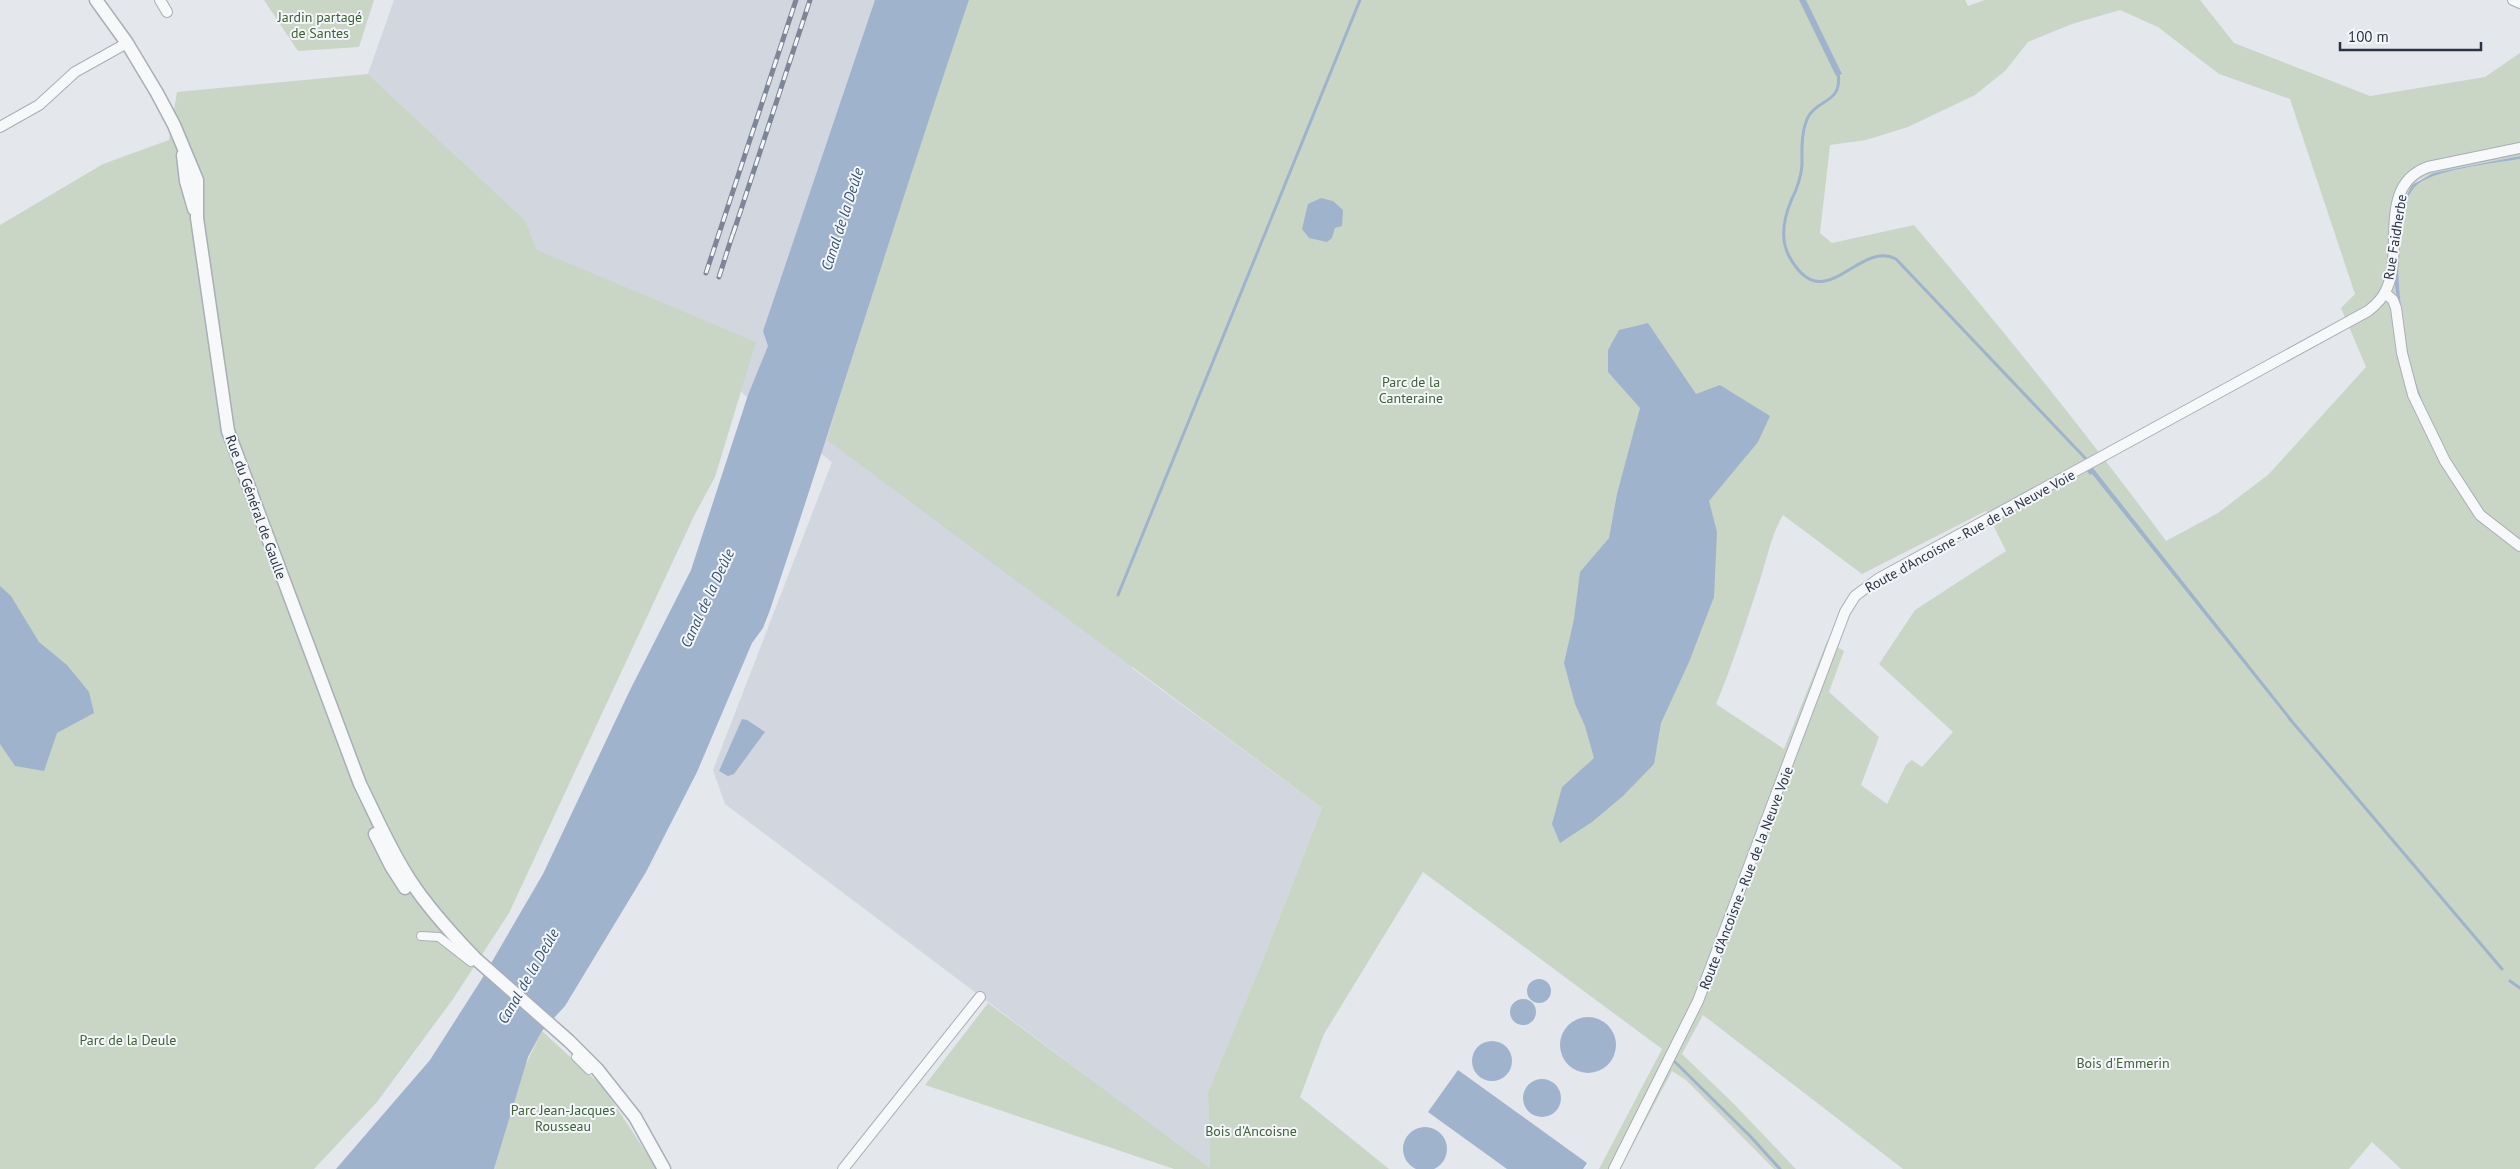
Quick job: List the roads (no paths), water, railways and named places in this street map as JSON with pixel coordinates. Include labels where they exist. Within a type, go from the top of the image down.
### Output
[{"type":"street","name":"Rue du Général de Gaulle","points":[[96,0],[127,43],[160,98],[180,139],[186,181],[196,218],[223,404],[231,440],[360,784],[374,832],[399,880],[435,925],[568,1044],[620,1097],[635,1117],[664,1169]]},
{"type":"street","points":[[160,0],[167,12]]},
{"type":"street","points":[[2513,0],[2520,4]]},
{"type":"street","points":[[0,127],[45,101],[71,76],[127,43]]},
{"type":"street","name":"Rue Faidherbe","points":[[2385,293],[2390,277],[2397,207],[2401,191],[2408,179],[2428,167],[2520,148]]},
{"type":"street","points":[[2385,293],[2393,300],[2396,308],[2402,353],[2413,395],[2447,466],[2480,515],[2520,546]]},
{"type":"street","name":"Route d'Ancoisne - Rue de la Neuve Voie","points":[[1614,1169],[1672,1057],[1698,1001],[1842,620],[1855,596],[1878,579],[2360,316],[2377,304],[2385,293]]},
{"type":"street","points":[[421,936],[439,937],[472,959]]},
{"type":"street","points":[[843,1169],[980,997]]},
{"type":"street","points":[[568,1044],[589,1070]]},
{"type":"water","name":"Canal de la Deûle","points":[[875,0],[969,0],[770,610],[763,628],[752,643],[697,772],[646,872],[565,1006],[542,1031],[528,1057],[494,1169],[336,1169],[430,1060],[483,977],[543,874],[630,690],[691,570],[748,395],[768,346],[763,331]]},
{"type":"water","points":[[1799,0],[1806,0],[1842,74],[1836,76]]},
{"type":"water","points":[[2520,156],[2520,159],[2448,172],[2423,181],[2409,195],[2402,213],[2398,264],[2405,338],[2415,380],[2439,440],[2419,402],[2409,371],[2395,287],[2395,263],[2401,206],[2412,185],[2433,173]]},
{"type":"water","points":[[1321,198],[1333,201],[1343,210],[1342,226],[1335,228],[1332,238],[1327,242],[1309,238],[1302,229],[1308,204]]},
{"type":"water","points":[[1648,323],[1696,394],[1720,385],[1770,416],[1758,442],[1709,501],[1717,532],[1714,597],[1689,662],[1661,723],[1654,764],[1623,796],[1592,822],[1560,843],[1552,824],[1562,787],[1594,758],[1585,726],[1575,704],[1564,663],[1574,619],[1580,572],[1609,538],[1617,494],[1640,408],[1608,372],[1608,350],[1619,330]]},
{"type":"water","points":[[2454,467],[2486,514],[2520,538],[2520,543],[2493,524],[2469,496]]},
{"type":"water","points":[[2093,468],[2292,719],[2290,721],[2092,474],[2090,475],[2087,471]]},
{"type":"water","points":[[0,586],[11,596],[39,642],[67,665],[89,692],[94,713],[57,733],[44,771],[15,766],[0,744]]},
{"type":"water","points":[[742,719],[747,720],[765,732],[734,774],[728,776],[719,771]]},
{"type":"water","points":[[1539,979],[1547,983],[1551,991],[1547,999],[1539,1003],[1531,999],[1527,991],[1531,983]]},
{"type":"water","points":[[1523,999],[1532,1003],[1536,1012],[1532,1021],[1523,1025],[1514,1021],[1510,1012],[1514,1003]]},
{"type":"water","points":[[1588,1017],[1599,1019],[1608,1025],[1614,1034],[1616,1045],[1614,1056],[1608,1065],[1599,1071],[1588,1073],[1577,1071],[1568,1065],[1562,1056],[1560,1045],[1562,1034],[1568,1025],[1577,1019]]},
{"type":"water","points":[[1496,1041],[1503,1044],[1509,1050],[1512,1061],[1511,1069],[1503,1078],[1496,1081],[1488,1081],[1481,1078],[1473,1069],[1472,1057],[1475,1050],[1484,1042]]},
{"type":"water","points":[[1458,1070],[1587,1163],[1583,1169],[1507,1169],[1428,1112]]},
{"type":"water","points":[[1542,1079],[1556,1084],[1561,1098],[1556,1112],[1542,1117],[1528,1112],[1523,1098],[1528,1084]]},
{"type":"water","points":[[1425,1127],[1437,1131],[1443,1137],[1447,1149],[1443,1161],[1437,1167],[1425,1171],[1413,1167],[1407,1161],[1403,1149],[1407,1137],[1413,1131]]},
{"type":"waterway","points":[[1118,595],[1360,0]]},
{"type":"waterway","points":[[1838,73],[1839,83],[1837,90],[1833,96],[1811,112],[1805,125],[1802,142],[1801,174],[1784,228],[1786,249],[1789,256],[1802,274],[1815,281],[1828,280],[1868,259],[1882,256],[1896,259],[2086,459]]},
{"type":"waterway","points":[[2289,718],[2502,969]]},
{"type":"waterway","points":[[2510,981],[2520,988]]},
{"type":"waterway","points":[[1675,1062],[1750,1136],[1780,1169]]},
{"type":"railway","points":[[706,273],[796,0]]},
{"type":"railway","points":[[733,234],[810,0]]},
{"type":"railway","points":[[719,277],[735,227]]},
{"type":"park label","name":"Jardin partagé de Santes","points":[[320,25]]},
{"type":"park label","name":"Parc de la Canteraine","points":[[1411,390]]},
{"type":"park label","name":"Parc de la Deule","points":[[128,1040]]},
{"type":"park label","name":"Bois d'Emmerin","points":[[2123,1063]]},
{"type":"park label","name":"Parc Jean-Jacques Rousseau","points":[[563,1118]]},
{"type":"park label","name":"Bois d'Ancoisne","points":[[1251,1131]]}]
